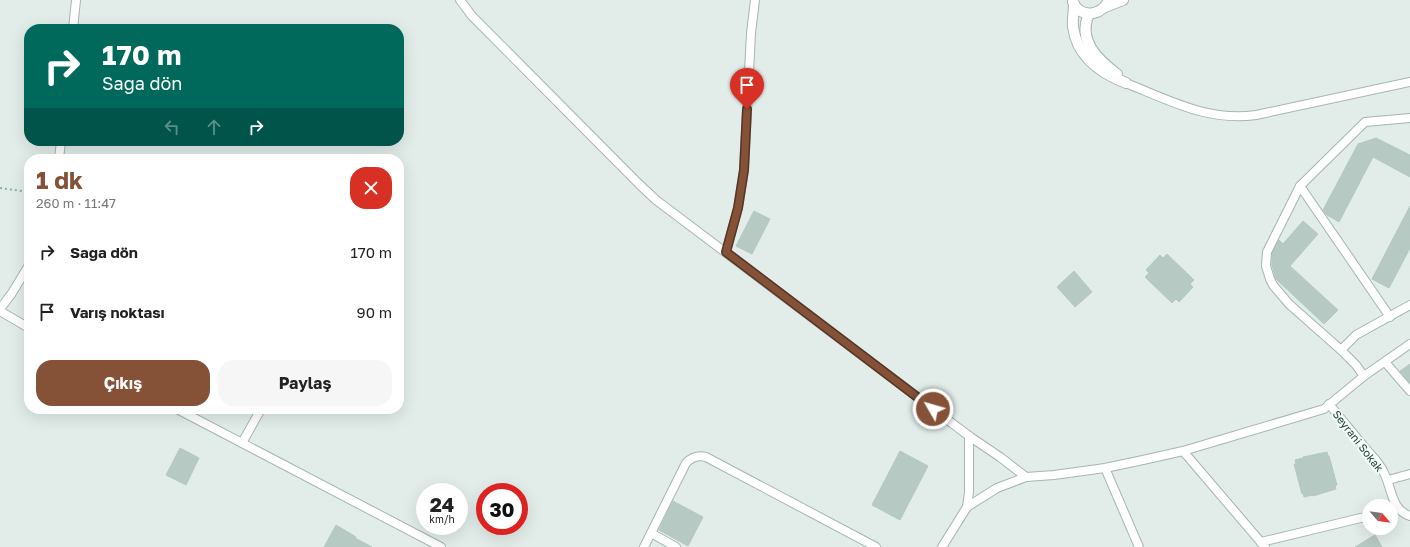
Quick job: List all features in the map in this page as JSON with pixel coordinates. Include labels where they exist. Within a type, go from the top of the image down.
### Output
[{"type":"street","points":[[74,24],[76,0]]},
{"type":"street","points":[[460,0],[472,16],[639,184],[670,211],[969,436],[1026,477]]},
{"type":"street","points":[[726,252],[738,208],[744,170],[751,33],[755,0]]},
{"type":"street","points":[[1073,2],[1078,9],[1089,14],[1095,13],[1107,3],[1123,0]]},
{"type":"street","points":[[1073,2],[1073,26],[1077,43],[1088,60],[1101,71],[1114,78],[1175,104],[1199,112],[1234,117],[1256,115],[1410,82]]},
{"type":"street","points":[[1089,14],[1085,29],[1089,43],[1096,55],[1126,83]]},
{"type":"street","points":[[1364,376],[1356,365],[1341,350],[1281,295],[1267,273],[1267,252],[1300,186],[1365,122],[1410,118]]},
{"type":"street","points":[[1300,186],[1390,317]]},
{"type":"street","points":[[24,273],[0,310],[24,325]]},
{"type":"street","points":[[1341,350],[1356,335],[1410,305]]},
{"type":"street","points":[[967,507],[998,488],[1026,477],[1106,468],[1183,451],[1324,409],[1364,376],[1410,344]]},
{"type":"street","points":[[1385,362],[1410,391]]},
{"type":"street","name":"Seyrani Sokak","points":[[1329,404],[1380,466],[1388,480],[1394,499]]},
{"type":"street","points":[[186,414],[441,547]]},
{"type":"street","points":[[242,443],[258,414]]},
{"type":"street","points":[[942,547],[967,507],[969,492],[969,436]]},
{"type":"street","points":[[1183,451],[1263,545],[1362,518]]},
{"type":"street","points":[[644,547],[686,463],[693,458],[702,456],[876,547]]},
{"type":"street","points":[[1106,468],[1139,547]]},
{"type":"street","points":[[1388,480],[1410,474]]},
{"type":"street","name":"Seyrani Sokak","points":[[1398,511],[1409,516]]},
{"type":"street","points":[[1409,516],[1410,524]]},
{"type":"street","points":[[651,533],[676,547]]},
{"type":"path","points":[[0,188],[24,191]]},
{"type":"building","points":[[1376,138],[1410,155],[1410,177],[1373,157],[1339,222],[1327,215],[1323,210],[1358,144]]},
{"type":"building","points":[[1410,206],[1410,248],[1389,288],[1372,279]]},
{"type":"building","points":[[754,211],[770,219],[752,254],[736,246]]},
{"type":"building","points":[[1303,221],[1318,234],[1290,266],[1338,310],[1324,324],[1276,279],[1272,265],[1272,253],[1279,240],[1283,244]]},
{"type":"building","points":[[1167,254],[1194,280],[1190,284],[1193,287],[1179,302],[1176,299],[1172,303],[1145,277],[1149,273],[1146,270],[1160,255],[1163,258]]},
{"type":"building","points":[[1074,271],[1092,292],[1075,307],[1057,287]]},
{"type":"building","points":[[1410,364],[1410,383],[1400,371]]},
{"type":"building","points":[[180,448],[199,458],[186,485],[166,475]]},
{"type":"building","points":[[900,451],[928,466],[900,520],[872,505]]},
{"type":"building","points":[[1327,452],[1337,485],[1335,485],[1336,489],[1313,496],[1304,497],[1294,464],[1296,464],[1295,460]]},
{"type":"building","points":[[673,501],[703,517],[688,546],[659,530]]},
{"type":"building","points":[[336,525],[356,537],[355,538],[372,547],[324,547]]},
{"type":"building","points":[[1375,535],[1382,547],[1355,547]]},
{"type":"route","points":[[747,109],[744,170],[738,208],[726,252],[933,409]]}]
